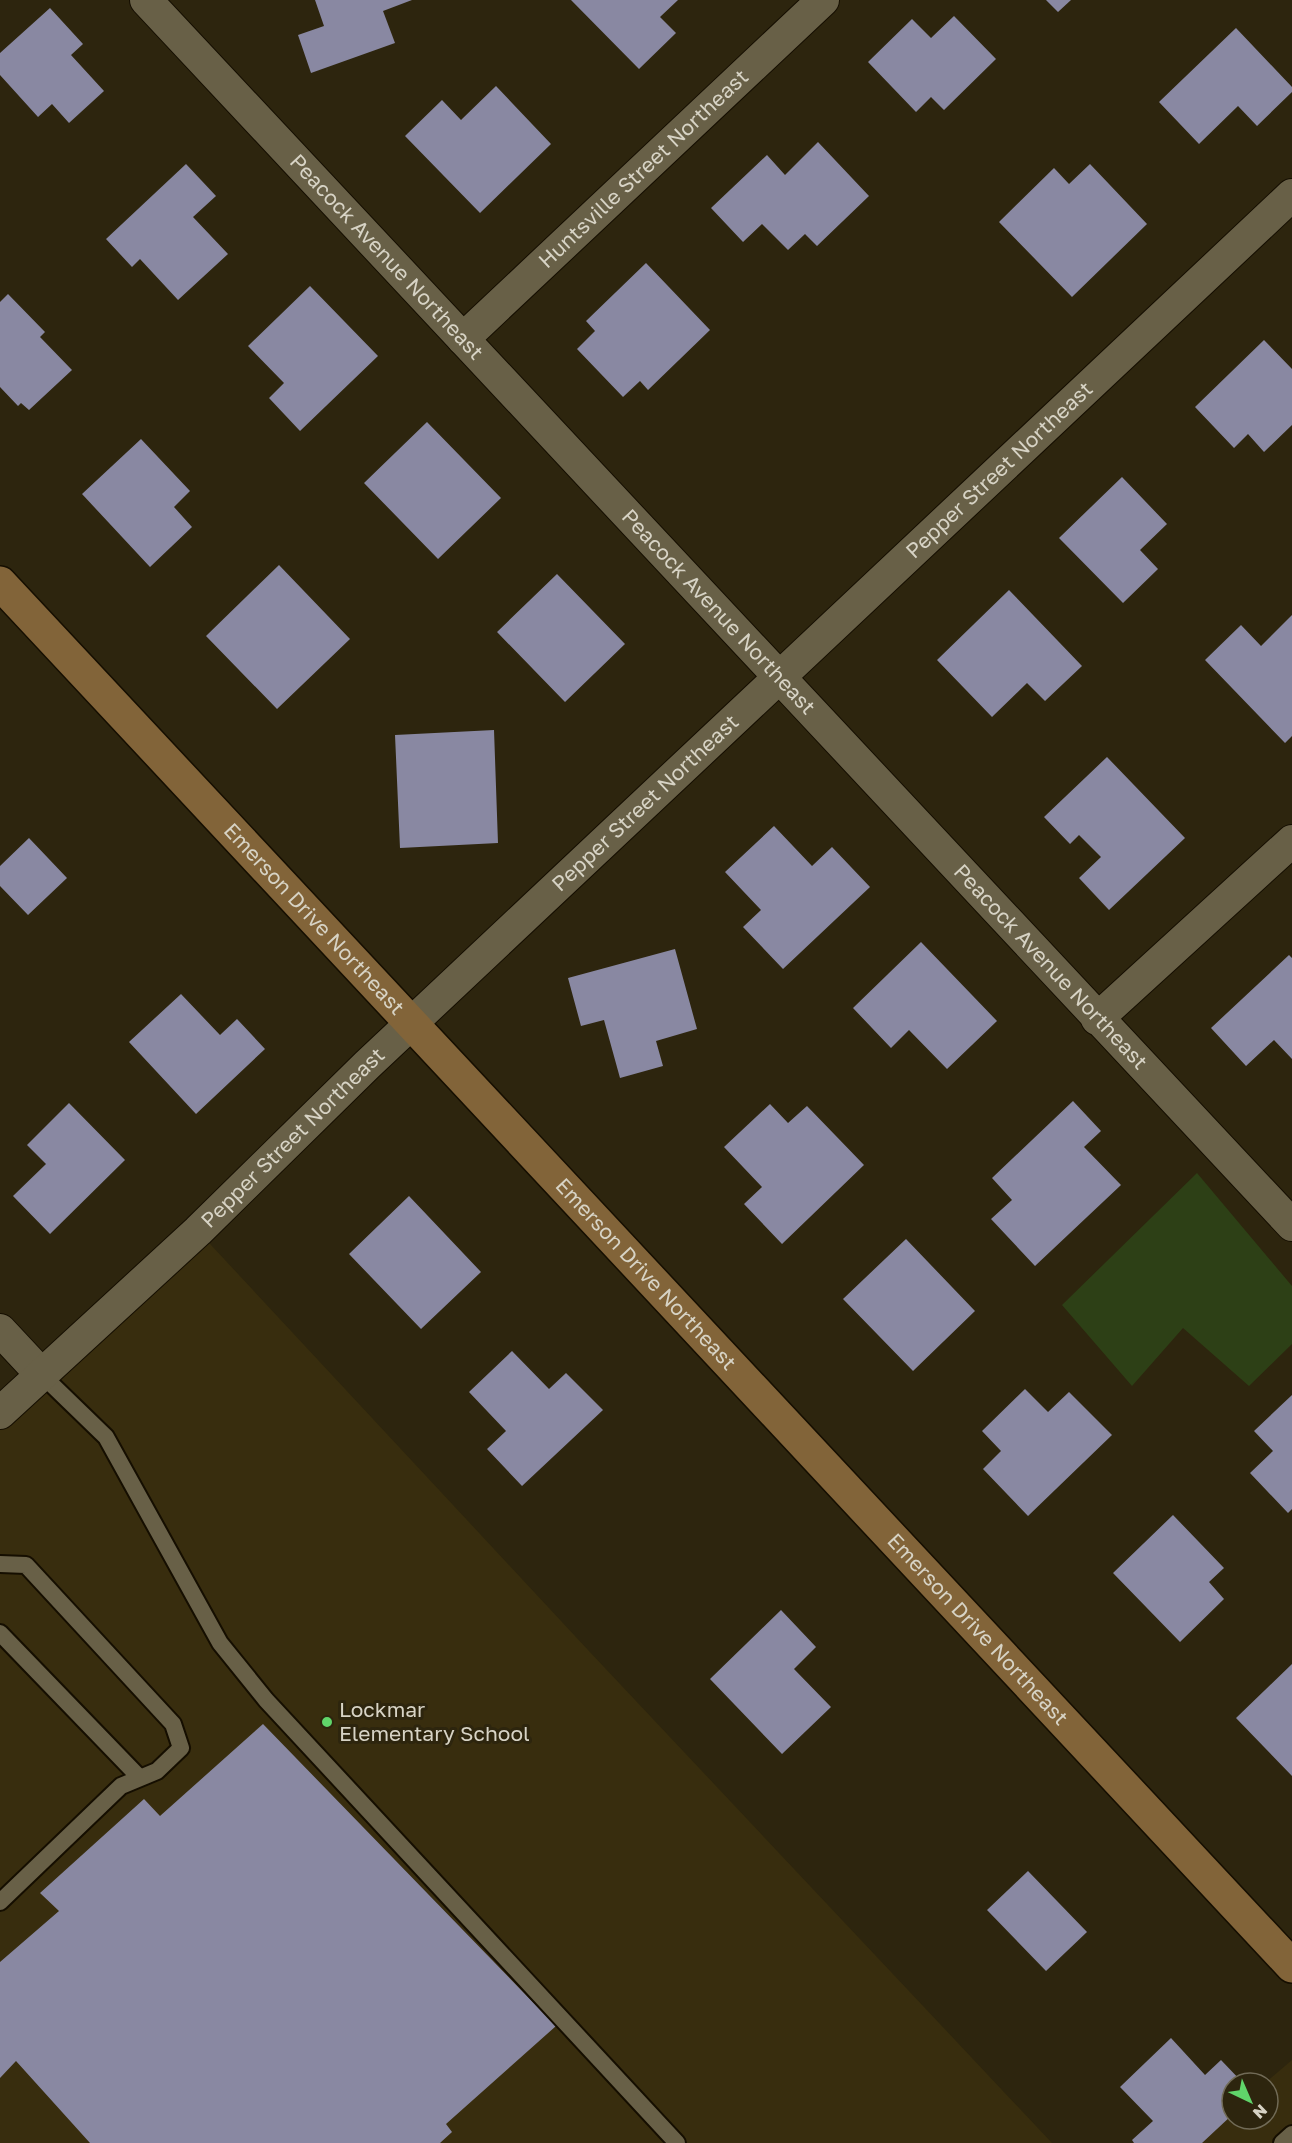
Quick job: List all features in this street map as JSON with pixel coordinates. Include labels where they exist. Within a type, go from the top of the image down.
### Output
[{"type":"street","name":"Peacock Avenue Northeast","points":[[146,0],[1292,1225]]},
{"type":"street","name":"Huntsville Street Northeast","points":[[463,339],[823,0]]},
{"type":"street","name":"Pepper Street Northeast","points":[[0,1413],[198,1231],[412,1024],[1292,195]]},
{"type":"street","name":"Emerson Drive Northeast","points":[[0,583],[1292,1966]]},
{"type":"street","points":[[1097,1019],[1292,841]]},
{"type":"street","points":[[0,1330],[42,1375]]},
{"type":"lane","points":[[42,1375],[106,1437],[220,1643],[266,1700],[674,2141]]},
{"type":"lane","points":[[0,1564],[26,1565],[173,1724],[181,1748],[157,1771],[121,1786],[0,1902]]},
{"type":"lane","points":[[0,1634],[140,1778]]},
{"type":"lane","points":[[1282,2143],[1292,2134]]},
{"type":"shaded area","name":"Lockmar Elementary School","points":[[198,1231],[1052,2143],[0,2143],[0,1413]]},
{"type":"shaded area","points":[[1292,2060],[1292,2143],[1192,2143],[1220,2120],[1220,2131],[1280,2131],[1279,2071]]},
{"type":"green space","points":[[1197,1173],[1292,1286],[1292,1344],[1249,1386],[1183,1328],[1132,1386],[1062,1305]]},
{"type":"building","points":[[315,0],[412,0],[383,11],[395,43],[311,73],[298,35],[324,26]]},
{"type":"building","points":[[571,0],[678,0],[660,17],[676,33],[639,69]]},
{"type":"building","points":[[1046,0],[1071,0],[1058,12]]},
{"type":"building","points":[[50,8],[83,44],[71,55],[104,91],[69,123],[52,104],[38,117],[0,75],[0,53]]},
{"type":"building","points":[[954,16],[996,59],[944,110],[931,97],[916,112],[868,62],[912,19],[931,38]]},
{"type":"building","points":[[1236,28],[1292,87],[1292,92],[1257,126],[1238,106],[1199,144],[1159,102]]},
{"type":"building","points":[[496,86],[551,144],[480,213],[405,136],[442,100],[461,120]]},
{"type":"building","points":[[818,142],[869,196],[817,246],[805,234],[788,250],[762,224],[743,242],[711,208],[767,155],[785,175]]},
{"type":"building","points":[[186,164],[216,196],[193,217],[228,254],[178,300],[140,259],[132,267],[106,239]]},
{"type":"building","points":[[1090,164],[1147,224],[1072,297],[999,222],[1054,168],[1069,184]]},
{"type":"building","points":[[646,263],[710,330],[648,390],[640,381],[623,397],[577,349],[595,331],[586,321]]},
{"type":"building","points":[[310,286],[378,356],[300,431],[269,398],[284,383],[248,346]]},
{"type":"building","points":[[8,294],[45,332],[40,337],[72,370],[29,410],[21,403],[18,406],[0,387],[0,302]]},
{"type":"building","points":[[1264,340],[1292,369],[1292,425],[1264,452],[1248,434],[1234,448],[1195,407]]},
{"type":"building","points":[[427,422],[501,498],[438,559],[364,483]]},
{"type":"building","points":[[141,439],[190,491],[174,507],[192,527],[150,567],[82,494]]},
{"type":"building","points":[[1122,477],[1167,524],[1140,550],[1158,569],[1123,603],[1059,538]]},
{"type":"building","points":[[279,565],[350,639],[277,709],[206,636]]},
{"type":"building","points":[[557,574],[625,644],[565,702],[497,632]]},
{"type":"building","points":[[1009,590],[1082,666],[1045,701],[1027,683],[992,717],[937,660]]},
{"type":"building","points":[[1292,615],[1292,736],[1285,743],[1205,660],[1241,625],[1261,646]]},
{"type":"building","points":[[494,730],[498,843],[400,848],[395,735]]},
{"type":"building","points":[[1107,757],[1185,838],[1109,910],[1079,878],[1101,857],[1079,835],[1070,844],[1044,817]]},
{"type":"building","points":[[774,826],[812,866],[832,847],[870,887],[783,969],[743,927],[761,910],[725,872]]},
{"type":"building","points":[[29,838],[67,878],[28,915],[0,886],[0,866]]},
{"type":"building","points":[[921,942],[997,1021],[947,1069],[909,1030],[891,1048],[853,1008]]},
{"type":"building","points":[[675,949],[697,1029],[656,1041],[663,1066],[620,1078],[604,1020],[581,1026],[568,978]]},
{"type":"building","points":[[1289,955],[1292,958],[1292,1059],[1274,1040],[1246,1066],[1211,1028]]},
{"type":"building","points":[[181,994],[220,1035],[237,1019],[265,1049],[196,1114],[129,1042]]},
{"type":"building","points":[[1073,1101],[1101,1131],[1084,1147],[1121,1185],[1035,1266],[991,1219],[1012,1200],[992,1178]]},
{"type":"building","points":[[69,1103],[125,1160],[50,1234],[13,1196],[46,1164],[27,1145]]},
{"type":"building","points":[[770,1104],[788,1123],[807,1106],[864,1165],[782,1244],[744,1204],[762,1187],[724,1147]]},
{"type":"building","points":[[409,1196],[481,1272],[421,1329],[349,1254]]},
{"type":"building","points":[[906,1239],[975,1311],[913,1371],[843,1299]]},
{"type":"building","points":[[512,1351],[549,1389],[566,1373],[603,1410],[522,1486],[487,1449],[506,1431],[469,1392]]},
{"type":"building","points":[[1025,1389],[1048,1412],[1069,1392],[1112,1435],[1028,1516],[983,1469],[1001,1451],[982,1431]]},
{"type":"building","points":[[1292,1395],[1292,1509],[1288,1513],[1250,1473],[1273,1451],[1254,1431]]},
{"type":"building","points":[[1173,1515],[1224,1568],[1209,1582],[1224,1599],[1180,1642],[1113,1573]]},
{"type":"building","points":[[781,1610],[816,1647],[794,1669],[831,1707],[782,1754],[710,1679]]},
{"type":"building","points":[[1292,1664],[1292,1776],[1236,1718]]},
{"type":"building","points":[[263,1724],[556,2026],[446,2124],[452,2132],[440,2143],[90,2143],[16,2061],[0,2078],[0,1962],[59,1911],[40,1893],[144,1799],[160,1816]]},
{"type":"building","points":[[1028,1871],[1087,1932],[1046,1971],[987,1910]]},
{"type":"building","points":[[1171,2038],[1205,2075],[1221,2060],[1232,2071],[1220,2071],[1220,2126],[1202,2143],[1134,2143],[1132,2140],[1153,2121],[1120,2087]]},
{"type":"place","name":"Lockmar Elementary School","points":[[327,1722]]}]
